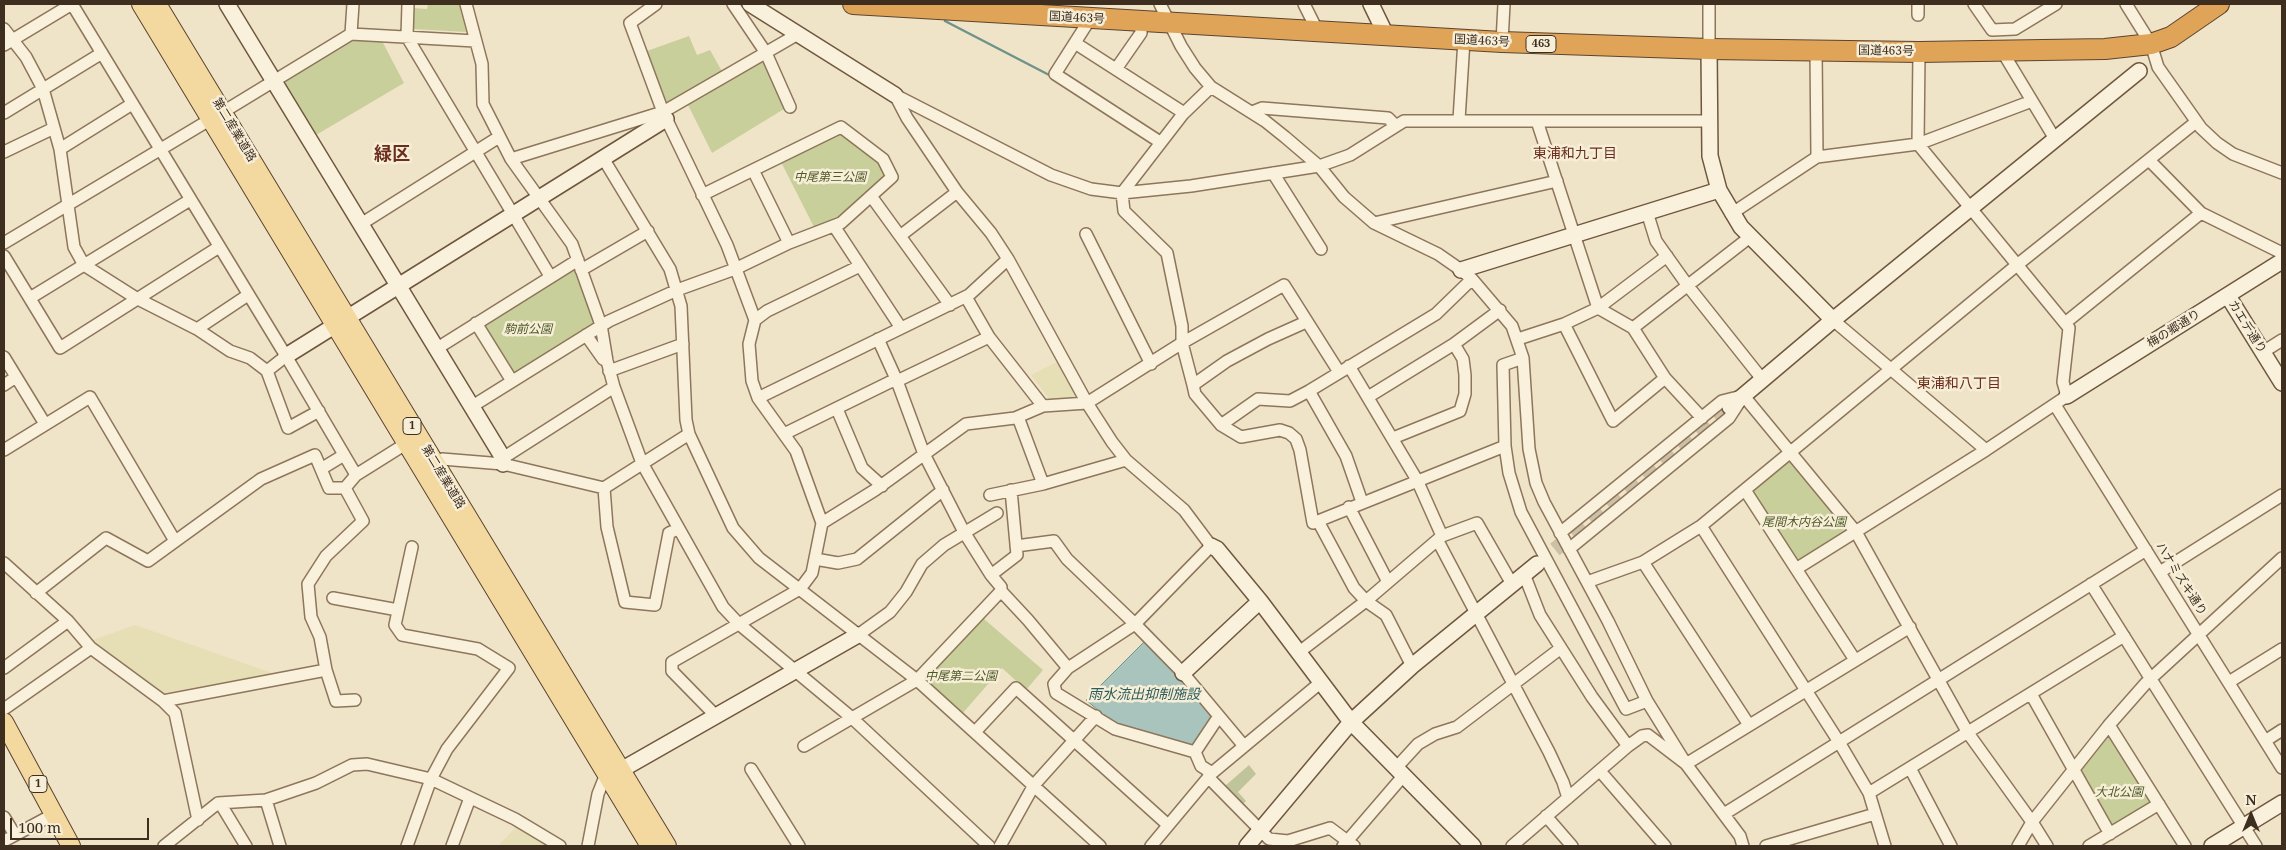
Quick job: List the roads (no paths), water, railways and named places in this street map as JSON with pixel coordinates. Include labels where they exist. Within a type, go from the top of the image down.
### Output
[{"type":"highway","name":"国道463号","points":[[854,4],[1502,42],[1709,50],[1919,52],[2105,49],[2150,44],[2171,36],[2219,4]]},
{"type":"main road","name":"第二産業道路","points":[[141,4],[217,115]]},
{"type":"main road","name":"第二産業道路","points":[[157,4],[217,115],[341,321],[433,461],[614,772],[650,846]]},
{"type":"main road","name":"第二産業道路","points":[[341,321],[407,443],[614,772],[668,846]]},
{"type":"main road","name":"1","points":[[4,722],[71,846]]},
{"type":"street","points":[[8,42],[72,4],[286,356],[356,475]]},
{"type":"street","points":[[227,4],[503,461]]},
{"type":"street","points":[[351,34],[353,4]]},
{"type":"street","points":[[408,4],[407,37],[550,276]]},
{"type":"street","points":[[466,4],[482,64],[483,104],[511,159],[572,244],[601,326],[614,387],[642,463],[723,607],[739,624],[852,718],[988,846]]},
{"type":"street","points":[[656,4],[630,23],[665,116],[702,195],[715,218],[755,320]]},
{"type":"street","points":[[733,4],[766,53],[790,107]]},
{"type":"street","points":[[750,4],[895,95],[1051,176],[1091,189],[1122,193],[1191,186],[1319,166],[1350,155],[1404,120],[1708,122]]},
{"type":"street","points":[[1160,4],[1190,61],[1211,87],[1252,112],[1319,166],[1344,197],[1374,223],[1438,254],[1467,275],[1500,310],[1512,326],[1523,358],[1527,437],[1532,467],[1544,502],[1608,621],[1647,701],[1686,764],[1740,836],[1743,846]]},
{"type":"street","points":[[1304,4],[1318,32]]},
{"type":"street","points":[[1371,4],[1386,36]]},
{"type":"street","points":[[1502,42],[1504,4]]},
{"type":"street","points":[[1709,4],[1708,122],[1710,156],[1719,190],[1732,214],[1750,237],[1833,320],[1986,450]]},
{"type":"street","points":[[1975,4],[1992,30],[2010,30],[2056,4]]},
{"type":"street","points":[[2126,4],[2150,44],[2158,68],[2196,122],[2209,137],[2227,151],[2245,160],[2282,173]]},
{"type":"street","points":[[1090,18],[1055,74],[1160,142]]},
{"type":"street","points":[[1116,69],[1140,33],[1141,22]]},
{"type":"street","points":[[4,28],[8,42],[26,57],[43,89],[60,149],[74,247],[84,265],[136,298],[197,329],[230,351],[250,358],[267,371],[288,428],[319,411]]},
{"type":"street","points":[[4,243],[351,34],[476,41]]},
{"type":"street","points":[[267,371],[286,356],[341,321],[798,34]]},
{"type":"street","points":[[1459,120],[1464,40]]},
{"type":"street","points":[[1075,42],[1184,113]]},
{"type":"street","points":[[1816,50],[1817,158]]},
{"type":"street","points":[[2002,51],[2055,139]]},
{"type":"street","points":[[1796,569],[2061,401],[2069,328],[2016,266],[1918,144],[1919,52]]},
{"type":"street","points":[[4,112],[102,53]]},
{"type":"street","points":[[1730,407],[1833,320],[2139,71]]},
{"type":"street","points":[[1211,87],[1184,113],[1122,193],[1124,211],[1166,253],[1182,326],[1182,343],[1195,394],[1221,425],[1241,437],[1280,430],[1289,433],[1296,439],[1300,450],[1313,523],[1505,446]]},
{"type":"street","points":[[895,95],[907,118],[957,192],[991,233],[1008,260],[1087,403],[1126,460],[1184,510],[1211,546],[1217,549],[1260,601],[1351,722],[1473,846]]},
{"type":"street","points":[[1732,214],[1817,158],[1918,144],[2032,101]]},
{"type":"street","points":[[60,149],[132,104]]},
{"type":"street","points":[[1252,112],[1262,108],[1388,118],[1396,126]]},
{"type":"street","points":[[511,159],[665,116]]},
{"type":"street","points":[[1537,121],[1598,308],[1633,328],[1665,378],[1702,418]]},
{"type":"street","points":[[1587,582],[1644,562],[1701,526],[2016,266],[2196,122]]},
{"type":"street","points":[[471,407],[601,326],[677,290],[735,269],[789,243],[834,226],[892,177],[883,159],[841,127],[702,195]]},
{"type":"street","points":[[4,152],[54,128]]},
{"type":"street","points":[[361,224],[499,137]]},
{"type":"street","points":[[603,158],[670,270],[681,306],[684,406],[689,434],[733,528],[759,558],[917,680],[1100,846]]},
{"type":"street","points":[[2149,160],[2201,213],[2282,254]]},
{"type":"street","points":[[753,170],[789,243]]},
{"type":"street","points":[[1273,173],[1321,249]]},
{"type":"street","points":[[1374,223],[1557,181]]},
{"type":"street","points":[[1221,425],[1258,399],[1290,401],[1436,314],[1467,275],[1574,235],[1719,190]]},
{"type":"street","points":[[900,236],[957,192]]},
{"type":"street","points":[[871,196],[950,305]]},
{"type":"street","points":[[30,298],[190,200]]},
{"type":"street","points":[[1648,212],[1656,241],[1688,286],[1762,379]]},
{"type":"street","points":[[2065,324],[2201,213]]},
{"type":"street","points":[[834,226],[901,328]]},
{"type":"street","points":[[436,349],[550,276],[579,265],[648,231]]},
{"type":"street","points":[[1086,234],[1151,364]]},
{"type":"street","points":[[1633,328],[1750,237]]},
{"type":"street","points":[[4,256],[60,348],[219,247]]},
{"type":"street","points":[[1518,339],[1564,324],[1598,308],[1667,256]]},
{"type":"street","points":[[758,398],[966,297],[1008,260]]},
{"type":"street","name":"梅の郷通り","points":[[2061,401],[2282,261]]},
{"type":"street","points":[[716,716],[672,671],[672,662],[800,589],[812,573],[822,523],[796,451],[758,398],[752,381],[748,344],[755,320],[767,311],[860,266]]},
{"type":"street","points":[[822,523],[882,486],[966,424],[1018,417],[1043,406],[1087,403],[1182,343],[1284,285],[1306,322],[1368,397],[1417,480],[1440,538],[1475,614],[1549,752],[1568,798]]},
{"type":"street","points":[[197,329],[248,295]]},
{"type":"street","name":"カエデ通り","points":[[2228,296],[2282,383]]},
{"type":"street","points":[[966,297],[989,337],[1043,406]]},
{"type":"street","points":[[1368,397],[1454,344],[1500,310]]},
{"type":"street","points":[[1193,385],[1227,361],[1268,339],[1306,322]]},
{"type":"street","points":[[476,323],[512,381]]},
{"type":"street","points":[[1564,324],[1613,421],[1665,378]]},
{"type":"street","points":[[586,335],[608,366]]},
{"type":"street","points":[[784,434],[890,382],[897,381],[989,337]]},
{"type":"street","points":[[878,339],[897,381],[924,454],[964,532],[991,575],[1001,587],[1001,591],[1068,668]]},
{"type":"street","points":[[2263,352],[2282,340]]},
{"type":"street","points":[[608,366],[683,344]]},
{"type":"street","points":[[1393,438],[1460,411],[1465,394],[1465,375],[1463,359],[1454,344]]},
{"type":"street","points":[[4,357],[45,424]]},
{"type":"street","points":[[1523,358],[1503,365],[1505,446],[1511,481],[1524,520],[1626,709],[1647,701]]},
{"type":"street","points":[[4,385],[16,377]]},
{"type":"street","points":[[503,461],[614,387]]},
{"type":"street","points":[[1309,391],[1346,456],[1362,502]]},
{"type":"street","points":[[1743,395],[1856,532],[1968,733],[2047,846]]},
{"type":"street","points":[[1560,533],[1722,401],[1743,395]]},
{"type":"street","points":[[1569,549],[1730,418],[1743,395]]},
{"type":"street","points":[[4,450],[90,397],[175,541]]},
{"type":"street","name":"ハナミズキ通り","points":[[2061,401],[2146,550],[2282,768]]},
{"type":"street","points":[[837,409],[862,468],[882,486]]},
{"type":"street","points":[[1018,417],[1043,484]]},
{"type":"street","points":[[433,461],[442,459],[503,461],[604,488],[689,434]]},
{"type":"street","points":[[36,593],[106,538],[148,561],[261,479],[315,455],[329,488],[345,488],[356,475],[407,443]]},
{"type":"street","points":[[321,469],[344,455]]},
{"type":"street","points":[[990,495],[1043,484],[1126,460]]},
{"type":"street","points":[[345,488],[363,521],[326,556],[308,584],[311,617],[320,637],[326,670],[336,701],[355,700]]},
{"type":"street","points":[[604,488],[607,527],[625,602],[655,605],[669,533],[678,529]]},
{"type":"street","points":[[815,559],[838,563],[857,559],[942,490]]},
{"type":"street","points":[[991,575],[1015,559],[1017,555],[1011,490]]},
{"type":"street","points":[[1745,490],[1855,660]]},
{"type":"street","points":[[2160,572],[2282,495]]},
{"type":"street","points":[[1349,507],[1388,582]]},
{"type":"street","points":[[588,846],[598,794],[614,772],[858,635],[890,612],[906,592],[922,564],[944,545],[997,513]]},
{"type":"street","points":[[1318,521],[1354,588],[1366,601],[1386,615],[1412,666]]},
{"type":"street","points":[[1298,653],[1366,601],[1440,538],[1477,523],[1512,584]]},
{"type":"street","points":[[1701,526],[1807,690],[1869,793],[1885,846]]},
{"type":"street","points":[[1016,546],[1054,541],[1068,559],[1183,673],[1244,746]]},
{"type":"street","points":[[1195,752],[1115,729],[1056,693],[1054,684],[1068,668],[1135,624],[1211,546]]},
{"type":"street","points":[[407,846],[431,779],[447,749],[509,668],[478,649],[402,635],[395,625],[412,547]]},
{"type":"street","points":[[1724,814],[2146,550]]},
{"type":"street","points":[[2018,846],[2032,822],[2109,725],[2151,678],[2282,558]]},
{"type":"street","points":[[1644,562],[1749,725]]},
{"type":"street","points":[[4,563],[68,621],[91,648],[163,701],[175,713],[198,820]]},
{"type":"street","points":[[1248,846],[1351,722],[1412,666],[1537,564]]},
{"type":"street","points":[[2266,572],[2282,570]]},
{"type":"street","points":[[1524,574],[1540,615],[1592,697],[1628,746]]},
{"type":"street","points":[[2091,584],[2256,846]]},
{"type":"street","points":[[804,746],[917,680],[1001,591]]},
{"type":"street","points":[[333,598],[398,610]]},
{"type":"street","points":[[1183,673],[1260,601]]},
{"type":"street","points":[[4,668],[68,621]]},
{"type":"street","points":[[1686,764],[1910,627]]},
{"type":"street","points":[[1869,793],[2124,636]]},
{"type":"street","points":[[4,709],[91,648]]},
{"type":"street","points":[[1195,752],[1201,766],[1269,839],[1288,841],[1330,828],[1348,844],[1418,744],[1435,734],[1457,727],[1561,648]]},
{"type":"street","points":[[2229,682],[2282,649]]},
{"type":"street","points":[[163,701],[326,670]]},
{"type":"street","points":[[1151,846],[1210,775],[1320,683]]},
{"type":"street","points":[[975,732],[1016,688],[1168,825]]},
{"type":"street","points":[[2031,694],[2110,834]]},
{"type":"street","points":[[1000,846],[1034,785],[1096,716]]},
{"type":"street","points":[[1195,752],[1218,716]]},
{"type":"street","points":[[2109,725],[2185,846]]},
{"type":"street","points":[[2265,741],[2282,730]]},
{"type":"street","points":[[1512,846],[1642,736],[1648,735],[1686,764]]},
{"type":"street","points":[[164,846],[220,803],[266,800],[316,783],[352,765],[367,764],[431,779],[515,819],[560,846]]},
{"type":"street","points":[[1910,768],[1951,846]]},
{"type":"street","points":[[751,769],[799,846]]},
{"type":"street","points":[[1600,771],[1664,846]]},
{"type":"street","points":[[452,846],[470,798]]},
{"type":"street","points":[[266,800],[280,846]]},
{"type":"street","points":[[220,803],[246,846]]},
{"type":"street","points":[[2212,846],[2282,803]]},
{"type":"street","points":[[2090,846],[2158,804]]},
{"type":"street","points":[[4,841],[54,814]]},
{"type":"street","points":[[1766,846],[1875,814]]},
{"type":"street","points":[[1546,816],[1572,846]]},
{"type":"street","points":[[4,817],[15,835]]},
{"type":"water","name":"雨水流出抑制施設","points":[[1144,642],[1180,677],[1211,717],[1193,747],[1117,726],[1086,700]]},
{"type":"waterway","points":[[945,21],[1053,77]]},
{"type":"tunnel","points":[[1537,564],[1730,407]]},
{"type":"district","name":"東浦和九丁目","points":[[1575,154]]},
{"type":"district","name":"緑区","points":[[392,155]]},
{"type":"district","name":"東浦和八丁目","points":[[1959,384]]},
{"type":"park label","name":"中尾第三公園","points":[[830,178]]},
{"type":"park label","name":"駒前公園","points":[[528,330]]},
{"type":"park label","name":"尾間木内谷公園","points":[[1804,523]]},
{"type":"park label","name":"中尾第二公園","points":[[961,677]]},
{"type":"park label","name":"大北公園","points":[[2119,793]]}]
